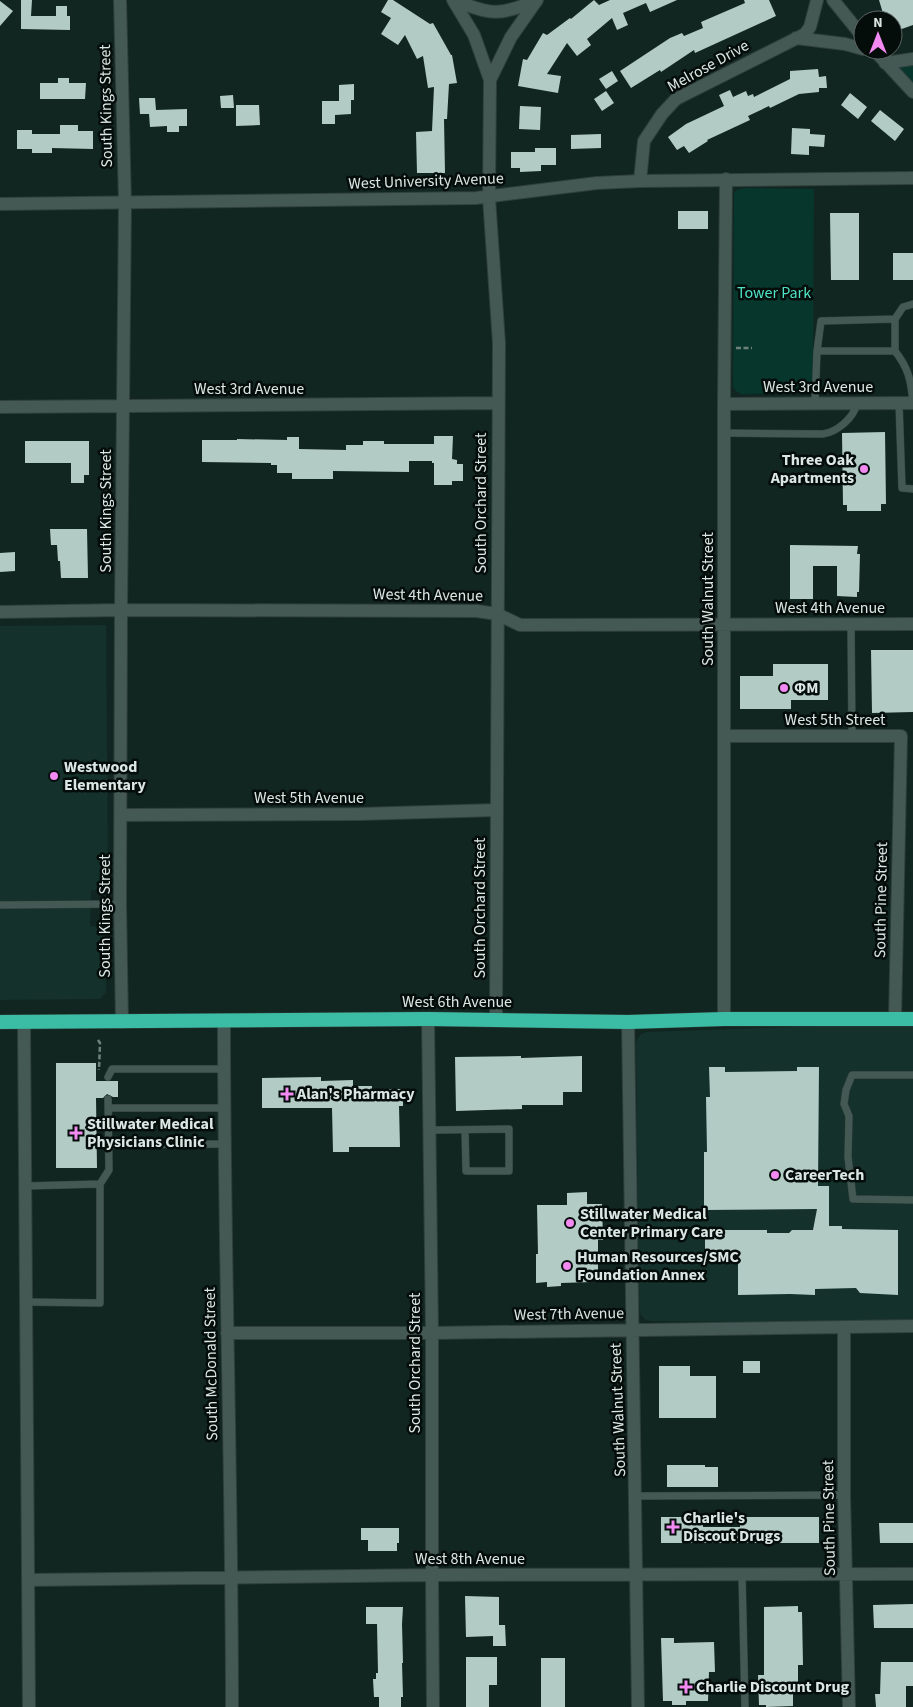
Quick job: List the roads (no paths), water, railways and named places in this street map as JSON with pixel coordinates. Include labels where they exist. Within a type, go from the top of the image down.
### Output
[{"type":"highway","name":"West 6th Avenue","points":[[0,1022],[496,1019],[628,1022],[724,1019],[913,1019]]},
{"type":"street","name":"South Kings Street","points":[[120,0],[125,203],[121,610],[120,904],[122,1022]]},
{"type":"street","points":[[454,0],[478,11],[498,12],[520,7],[536,0]]},
{"type":"street","points":[[454,0],[474,35],[490,80]]},
{"type":"street","name":"South Orchard Street","points":[[496,1019],[496,614],[499,343],[488,198],[490,80],[511,37],[536,0]]},
{"type":"street","name":"Melrose Drive","points":[[640,181],[644,141],[662,114],[676,99],[805,34],[810,27],[817,0]]},
{"type":"street","points":[[833,0],[853,25]]},
{"type":"street","points":[[796,38],[853,46]]},
{"type":"street","points":[[885,63],[913,59]]},
{"type":"street","points":[[882,60],[913,92]]},
{"type":"street","name":"West University Avenue","points":[[0,204],[488,198],[597,183],[913,178]]},
{"type":"street","name":"South Walnut Street","points":[[724,1019],[726,180]]},
{"type":"street","name":"West 3rd Avenue","points":[[0,407],[498,403]]},
{"type":"street","name":"West 3rd Avenue","points":[[724,404],[913,403]]},
{"type":"street","name":"West 4th Avenue","points":[[0,612],[477,610],[496,614],[520,625],[913,624]]},
{"type":"street","name":"West 5th Street","points":[[724,736],[901,736],[901,781]]},
{"type":"street","name":"South Pine Street","points":[[895,1019],[901,781]]},
{"type":"street","name":"West 5th Avenue","points":[[121,815],[359,814],[497,810]]},
{"type":"street","name":"South Orchard Street","points":[[428,1019],[434,1707]]},
{"type":"street","name":"South McDonald Street","points":[[224,1021],[226,1333],[232,1578],[232,1707]]},
{"type":"street","points":[[24,1022],[29,1707]]},
{"type":"street","name":"South Walnut Street","points":[[628,1022],[638,1707]]},
{"type":"street","name":"West 7th Avenue","points":[[226,1333],[913,1326]]},
{"type":"street","name":"South Pine Street","points":[[844,1328],[844,1495],[849,1707]]},
{"type":"street","name":"West 8th Avenue","points":[[28,1580],[432,1575],[913,1574]]},
{"type":"lane","points":[[913,304],[903,307],[895,319],[895,351],[908,371],[913,403]]},
{"type":"lane","points":[[816,403],[821,321],[895,319]]},
{"type":"lane","points":[[818,351],[895,351]]},
{"type":"lane","points":[[724,433],[832,433],[852,415],[857,403]]},
{"type":"lane","points":[[899,403],[902,488],[913,488]]},
{"type":"lane","points":[[851,625],[852,736]]},
{"type":"lane","points":[[0,905],[120,904]]},
{"type":"lane","points":[[108,1077],[112,1069],[224,1069]]},
{"type":"lane","points":[[913,1075],[852,1075],[846,1090],[844,1104],[849,1116],[848,1157],[853,1199],[913,1200]]},
{"type":"lane","points":[[26,1302],[100,1303],[100,1184],[109,1170],[108,1099]]},
{"type":"lane","points":[[109,1108],[225,1108]]},
{"type":"lane","points":[[429,1130],[465,1130],[509,1130],[509,1171],[466,1171],[465,1130]]},
{"type":"lane","points":[[109,1145],[225,1144]]},
{"type":"lane","points":[[25,1186],[100,1184]]},
{"type":"lane","points":[[636,1496],[844,1495]]},
{"type":"lane","points":[[742,1574],[745,1707]]},
{"type":"place","name":"Three Oak Apartments","points":[[864,469]]},
{"type":"place","name":"ΦΜ","points":[[784,688]]},
{"type":"place","name":"Westwood Elementary","points":[[54,776]]},
{"type":"place","name":"Alan's Pharmacy","points":[[287,1094]]},
{"type":"place","name":"Stillwater Medical Physicians Clinic","points":[[76,1133]]},
{"type":"place","name":"CareerTech","points":[[775,1175]]},
{"type":"place","name":"Stillwater Medical Center Primary Care","points":[[570,1223]]},
{"type":"place","name":"Human Resources/SMC Foundation Annex","points":[[567,1266]]},
{"type":"place","name":"Charlie's Discout Drugs","points":[[673,1527]]},
{"type":"place","name":"Charlie Discount Drug","points":[[686,1687]]},
{"type":"park label","name":"Tower Park","points":[[774,293]]}]
